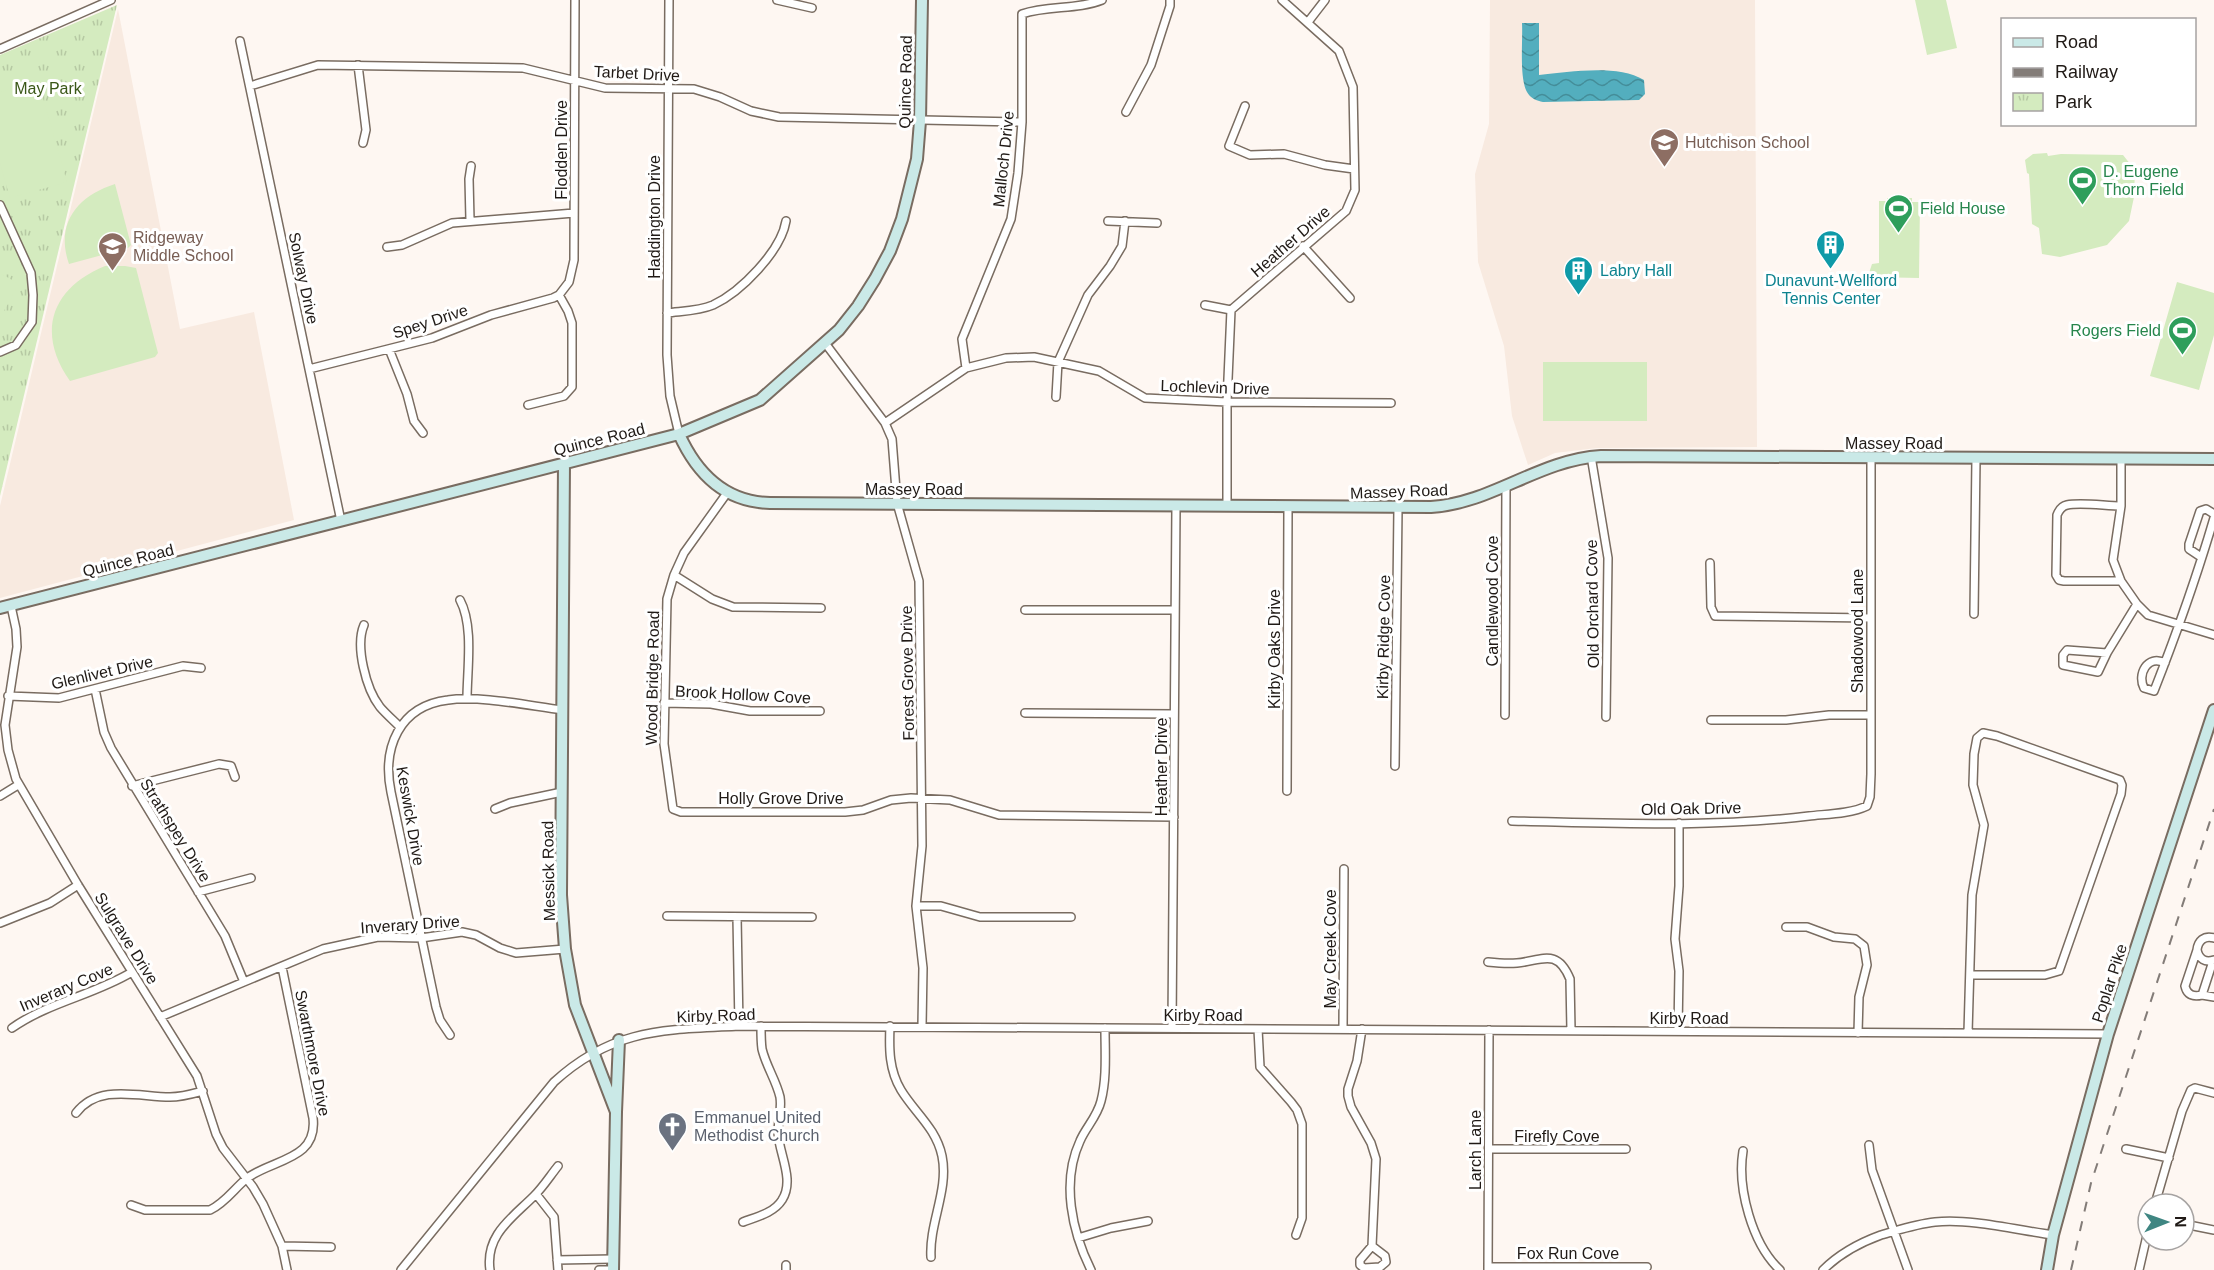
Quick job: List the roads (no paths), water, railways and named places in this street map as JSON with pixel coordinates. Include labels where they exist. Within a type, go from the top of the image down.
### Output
[{"type":"street","points":[[0,49],[111,0]]},
{"type":"street","name":"Flodden Drive","points":[[559,295],[569,282],[573,269],[575,0]]},
{"type":"street","name":"Haddington Drive","points":[[669,0],[668,382],[679,434]]},
{"type":"street","points":[[777,0],[812,8]]},
{"type":"street","name":"Quince Road","points":[[5,607],[679,434],[713,422],[760,400],[825,343],[858,306],[890,251],[911,189],[917,159],[922,0]]},
{"type":"street","name":"Malloch Drive","points":[[966,368],[962,339],[1011,219],[1022,122],[1023,14],[1033,10],[1088,6],[1102,0]]},
{"type":"street","points":[[1126,112],[1151,65],[1170,0]]},
{"type":"street","name":"Heather Drive","points":[[1232,310],[1346,211],[1355,190],[1353,87],[1339,51],[1282,0]]},
{"type":"street","points":[[1308,21],[1325,0]]},
{"type":"street","name":"Solway Drive","points":[[240,41],[341,521]]},
{"type":"street","points":[[358,65],[366,130],[363,143]]},
{"type":"street","name":"Tarbet Drive","points":[[250,86],[313,66],[523,68],[605,88],[694,89],[710,93],[751,111],[779,117],[1022,122]]},
{"type":"street","points":[[1245,106],[1229,146],[1250,155],[1284,154],[1324,165],[1354,169]]},
{"type":"street","points":[[470,220],[471,166]]},
{"type":"street","points":[[0,205],[31,273],[33,295],[32,322],[16,345],[0,352]]},
{"type":"street","points":[[387,247],[402,245],[444,225],[470,220],[574,213]]},
{"type":"street","points":[[667,313],[704,308],[729,296],[768,257],[782,236],[786,221]]},
{"type":"street","points":[[1108,221],[1157,222]]},
{"type":"street","points":[[1056,397],[1058,362],[1088,295],[1110,267],[1122,246],[1125,221]]},
{"type":"street","points":[[1303,246],[1350,298]]},
{"type":"street","points":[[528,405],[564,396],[572,387],[572,323],[559,295]]},
{"type":"street","name":"Spey Drive","points":[[309,369],[441,335],[490,315],[546,301],[559,295]]},
{"type":"street","points":[[1204,305],[1232,310],[1227,402],[1227,506]]},
{"type":"street","name":"Forest Grove Drive","points":[[825,343],[885,423],[892,439],[897,503],[919,581],[922,846],[916,906],[923,968],[922,1026]]},
{"type":"street","points":[[389,349],[409,400],[414,421],[423,433]]},
{"type":"street","name":"Lochlevin Drive","points":[[885,423],[966,368],[1006,358],[1034,357],[1099,371],[1145,398],[1227,402],[1391,403]]},
{"type":"street","name":"Massey Road","points":[[679,434],[699,470],[709,480],[738,498],[763,503],[1398,508],[1458,504],[1485,496],[1551,465],[1591,456],[2214,459]]},
{"type":"street","name":"Old Orchard Cove","points":[[1591,456],[1608,558],[1606,717]]},
{"type":"street","name":"Shadowood Lane","points":[[1869,804],[1871,458]]},
{"type":"street","points":[[1974,614],[1976,459]]},
{"type":"street","points":[[2121,460],[2121,506],[2113,560],[2121,581],[2148,615],[2214,635]]},
{"type":"street","name":"Messick Road","points":[[564,463],[561,895],[565,949],[575,1005],[616,1112],[613,1266]]},
{"type":"street","name":"Candlewood Cove","points":[[1505,715],[1506,486]]},
{"type":"street","name":"Wood Bridge Road","points":[[673,809],[664,755],[667,599],[674,575],[689,543],[727,493]]},
{"type":"street","points":[[2121,506],[2067,505],[2060,509],[2057,515],[2056,575],[2058,580],[2064,581],[2121,581]]},
{"type":"street","name":"Heather Drive","points":[[1172,1028],[1176,506]]},
{"type":"street","name":"Kirby Oaks Drive","points":[[1287,791],[1288,507]]},
{"type":"street","name":"Kirby Ridge Cove","points":[[1395,766],[1398,508]]},
{"type":"street","points":[[2164,663],[2157,659],[2148,663],[2142,679],[2144,688],[2154,691],[2179,624],[2214,516],[2206,509],[2200,511],[2189,544],[2189,549],[2193,553],[2201,556]]},
{"type":"street","points":[[1710,563],[1710,607],[1715,616],[1870,618]]},
{"type":"street","points":[[674,575],[712,599],[733,607],[821,608]]},
{"type":"street","points":[[460,600],[468,623],[467,699]]},
{"type":"street","points":[[2107,653],[2067,650],[2063,656],[2063,665],[2098,672],[2137,603]]},
{"type":"street","name":"Sulgrave Drive","points":[[5,607],[16,629],[17,647],[8,696],[6,741],[18,786],[196,1076],[219,1142],[263,1204],[282,1246],[287,1270]]},
{"type":"street","points":[[1024,610],[1174,610]]},
{"type":"street","points":[[364,625],[360,642],[371,691],[383,711],[400,727],[417,711],[447,700],[467,699],[563,710]]},
{"type":"street","name":"Glenlivet Drive","points":[[8,696],[52,699],[183,666],[201,668]]},
{"type":"street","name":"Strathspey Drive","points":[[95,689],[107,739],[132,786],[229,944],[244,982]]},
{"type":"street","name":"Brook Hollow Cove","points":[[664,703],[711,704],[758,711],[820,711]]},
{"type":"street","name":"Poplar Pike","points":[[2047,1270],[2053,1235],[2108,1034],[2214,710]]},
{"type":"street","points":[[1024,713],[1174,714]]},
{"type":"street","points":[[1711,720],[1786,720],[1829,715],[1870,715]]},
{"type":"street","name":"Keswick Drive","points":[[400,727],[391,747],[388,773],[438,1014],[450,1035]]},
{"type":"street","points":[[1968,1033],[1972,895],[1984,825],[1973,785],[1974,748],[1979,735],[1998,736],[2111,776],[2122,783],[2121,794],[2066,957],[2058,972],[2046,975],[1970,975]]},
{"type":"street","points":[[132,786],[219,764],[231,766],[235,777]]},
{"type":"street","points":[[0,796],[18,786]]},
{"type":"street","points":[[495,809],[510,803],[562,792]]},
{"type":"street","name":"Holly Grove Drive","points":[[673,809],[681,812],[845,812],[863,810],[897,798],[922,798],[950,800],[999,815],[1174,817]]},
{"type":"street","name":"Old Oak Drive","points":[[1512,821],[1679,823],[1780,820],[1851,810],[1869,804]]},
{"type":"street","points":[[1678,1031],[1678,971],[1675,939],[1679,898],[1679,823]]},
{"type":"street","name":"May Creek Cove","points":[[1343,1029],[1344,869]]},
{"type":"street","points":[[198,892],[251,878]]},
{"type":"street","points":[[0,923],[56,900],[78,885]]},
{"type":"street","points":[[916,906],[941,906],[980,917],[1071,917]]},
{"type":"street","points":[[667,916],[812,917]]},
{"type":"street","points":[[737,917],[739,1026]]},
{"type":"street","points":[[1786,927],[1807,927],[1834,937],[1855,939],[1864,946],[1867,965],[1859,997],[1858,1032]]},
{"type":"street","name":"Inverary Drive","points":[[160,1017],[331,947],[383,936],[421,938],[462,932],[476,935],[500,948],[516,953],[565,949]]},
{"type":"street","points":[[2214,938],[2205,937],[2201,940],[2185,986],[2186,992],[2190,994],[2214,997]]},
{"type":"street","points":[[2197,950],[2202,959],[2213,961],[2202,995]]},
{"type":"street","points":[[1488,962],[1515,964],[1540,957],[1559,962],[1568,972],[1570,979],[1571,1030]]},
{"type":"street","name":"Swarthmore Drive","points":[[131,1205],[145,1210],[210,1210],[225,1200],[247,1179],[298,1154],[307,1146],[313,1132],[312,1112],[282,967]]},
{"type":"street","name":"Inverary Cove","points":[[12,1028],[42,1009],[101,989],[132,972]]},
{"type":"street","name":"Kirby Road","points":[[401,1270],[554,1082],[572,1066],[593,1053],[619,1040],[643,1033],[739,1026],[922,1026],[2108,1034]]},
{"type":"street","points":[[743,1222],[768,1212],[778,1205],[787,1185],[778,1133],[780,1099],[762,1048],[761,1026]]},
{"type":"street","points":[[890,1026],[891,1061],[897,1081],[930,1126],[942,1156],[943,1179],[933,1225],[930,1257]]},
{"type":"street","points":[[1089,1269],[1078,1238],[1071,1201],[1072,1172],[1078,1143],[1096,1115],[1101,1099],[1104,1078],[1105,1028]]},
{"type":"street","points":[[1258,1029],[1260,1066],[1291,1102],[1302,1124],[1302,1218],[1296,1236]]},
{"type":"street","points":[[1362,1029],[1348,1096],[1371,1143],[1376,1159],[1372,1245]]},
{"type":"street","name":"Larch Lane","points":[[1488,1268],[1489,1030]]},
{"type":"street","points":[[616,1112],[619,1040]]},
{"type":"street","points":[[2159,1192],[2182,1111],[2191,1090],[2195,1088],[2214,1093]]},
{"type":"street","points":[[76,1113],[85,1102],[103,1096],[126,1094],[173,1097],[203,1091]]},
{"type":"street","points":[[1869,1145],[1870,1167],[1908,1270]]},
{"type":"street","name":"Firefly Cove","points":[[1489,1149],[1626,1149]]},
{"type":"street","points":[[2126,1149],[2169,1158]]},
{"type":"street","points":[[1743,1151],[1741,1172],[1754,1230],[1766,1255],[1780,1270]]},
{"type":"street","points":[[489,1270],[492,1244],[496,1234],[536,1194],[558,1166]]},
{"type":"street","points":[[536,1194],[554,1217],[558,1270]]},
{"type":"street","points":[[1078,1238],[1111,1228],[1148,1221]]},
{"type":"street","points":[[1823,1270],[1836,1257],[1856,1245],[1893,1231],[1936,1221],[1962,1222],[2053,1235]]},
{"type":"street","points":[[2196,1226],[2214,1230]]},
{"type":"street","points":[[282,1246],[331,1247]]},
{"type":"street","points":[[2139,1270],[2143,1252]]},
{"type":"street","points":[[557,1260],[613,1266]]},
{"type":"street","points":[[599,1270],[613,1266]]},
{"type":"street","name":"Fox Run Cove","points":[[1488,1268],[1647,1267]]},
{"type":"water","points":[[1522,23],[1539,23],[1539,75],[1593,70],[1621,72],[1644,80],[1645,94],[1639,100],[1543,102],[1534,99],[1527,92],[1523,78]]},
{"type":"railway","points":[[2071,1270],[2091,1183],[2214,809]]},
{"type":"place","name":"Hutchison School","points":[[1664,168]]},
{"type":"place","name":"D. Eugene Thorn Field","points":[[2082,206]]},
{"type":"place","name":"Field House","points":[[1899,234]]},
{"type":"place","name":"Dunavunt-Wellford Tennis Center","points":[[1831,270]]},
{"type":"place","name":"Ridgeway Middle School","points":[[112,272]]},
{"type":"place","name":"Labry Hall","points":[[1579,296]]},
{"type":"place","name":"Rogers Field","points":[[2182,356]]},
{"type":"place","name":"Emmanuel United Methodist Church","points":[[673,1152]]},
{"type":"park label","name":"May Park","points":[[48,88]]}]
